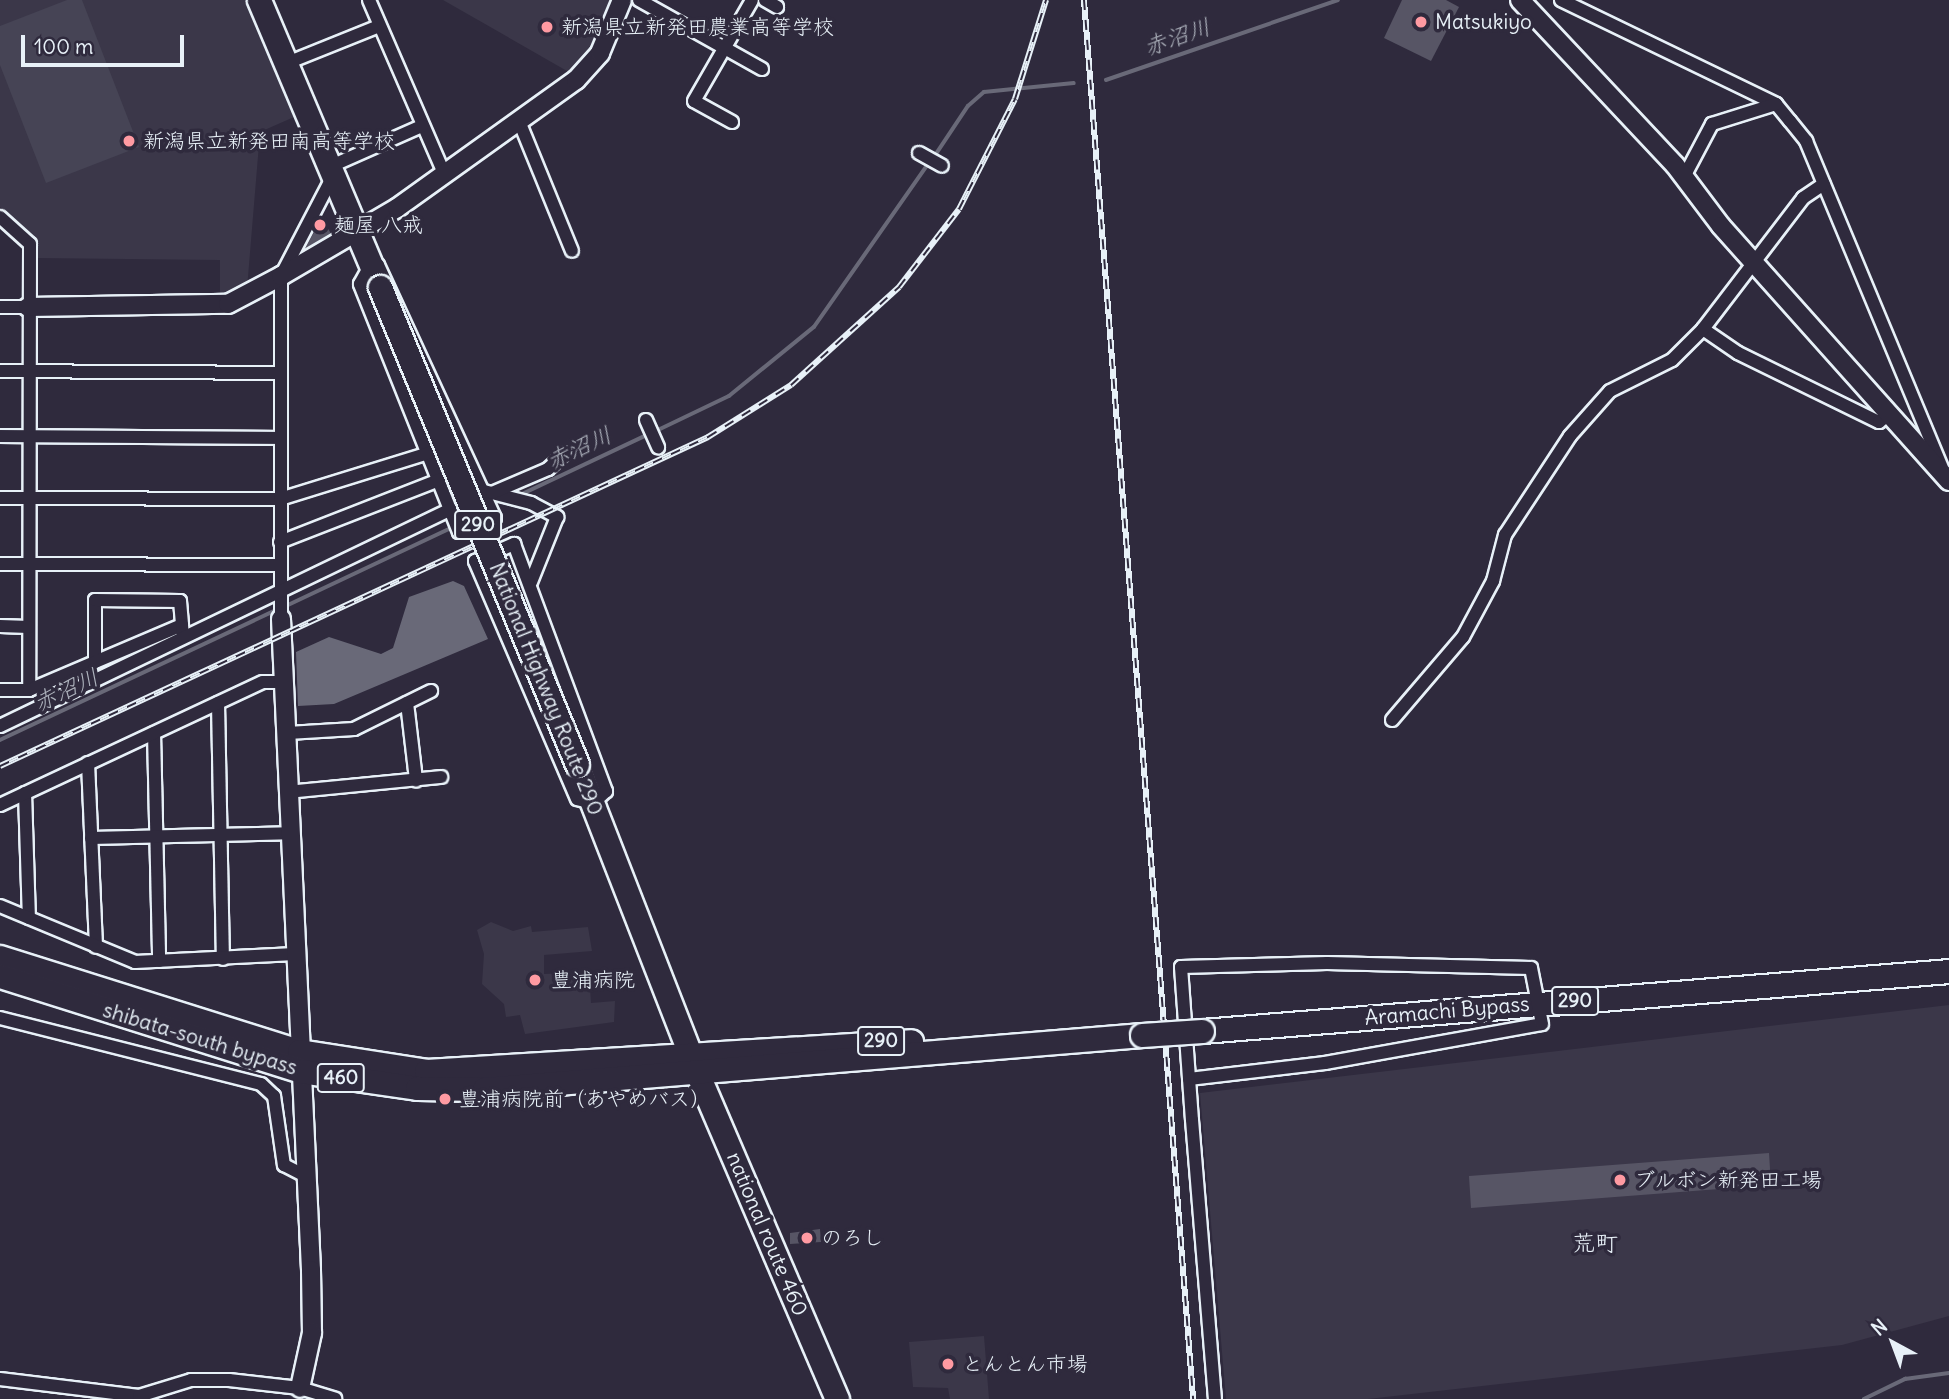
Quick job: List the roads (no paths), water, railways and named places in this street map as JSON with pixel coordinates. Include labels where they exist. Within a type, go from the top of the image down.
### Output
[{"type":"highway","name":"National Highway Route 290","points":[[259,0],[593,803],[693,1062]]},
{"type":"highway","name":"shibata-south bypass","points":[[0,957],[300,1061]]},
{"type":"highway","name":"Aramachi Bypass","points":[[693,1062],[875,1041],[1072,1041],[1949,971]]},
{"type":"highway","name":"shibata-south bypass","points":[[0,976],[300,1061],[455,1071],[693,1062]]},
{"type":"highway","name":"national route 460","points":[[693,1062],[837,1399]]},
{"type":"street","points":[[369,0],[445,176]]},
{"type":"street","points":[[0,307],[218,305],[281,276],[445,176],[590,67],[622,0]]},
{"type":"street","points":[[639,0],[762,69]]},
{"type":"street","points":[[732,122],[694,101],[752,0]]},
{"type":"street","points":[[765,0],[777,7]]},
{"type":"street","points":[[1520,0],[1685,175],[1754,262],[1947,479]]},
{"type":"street","points":[[1561,0],[1776,104],[1806,141],[1947,479]]},
{"type":"street","points":[[287,63],[379,26]]},
{"type":"street","points":[[1685,175],[1712,124],[1776,104]]},
{"type":"street","points":[[519,121],[572,251]]},
{"type":"street","points":[[300,1388],[312,1333],[289,833],[288,733],[279,592],[281,276],[331,172],[422,126]]},
{"type":"street","points":[[919,153],[942,166]]},
{"type":"street","points":[[1392,720],[1463,637],[1493,581],[1505,535],[1570,436],[1610,391],[1672,360],[1703,329],[1803,198],[1824,184]]},
{"type":"street","points":[[0,217],[30,244],[30,690]]},
{"type":"street","points":[[378,265],[386,275],[488,492],[495,518],[480,526],[460,533],[360,284],[375,277],[378,265]]},
{"type":"street","points":[[1703,329],[1738,353],[1879,422],[1889,414]]},
{"type":"street","points":[[0,371],[281,373]]},
{"type":"street","points":[[646,420],[658,447]]},
{"type":"street","points":[[0,436],[281,438]]},
{"type":"street","points":[[0,498],[280,499],[429,453]]},
{"type":"street","points":[[488,492],[548,469],[565,453]]},
{"type":"street","points":[[279,542],[439,480]]},
{"type":"street","points":[[488,492],[557,517],[531,583]]},
{"type":"street","points":[[0,690],[30,690],[95,662],[279,592],[450,509]]},
{"type":"street","points":[[514,544],[531,583],[606,791],[593,803],[577,799],[475,561],[514,544]]},
{"type":"street","points":[[0,564],[279,565]]},
{"type":"street","points":[[95,662],[95,600],[180,601],[182,631]]},
{"type":"street","points":[[0,626],[29,627]]},
{"type":"street","points":[[0,726],[182,631]]},
{"type":"street","points":[[0,804],[262,682],[283,682]]},
{"type":"street","points":[[288,733],[354,729],[431,691]]},
{"type":"street","points":[[218,703],[223,959]]},
{"type":"street","points":[[407,703],[416,779]]},
{"type":"street","points":[[154,733],[159,961]]},
{"type":"street","points":[[88,764],[96,947]]},
{"type":"street","points":[[288,792],[441,777]]},
{"type":"street","points":[[25,793],[29,918]]},
{"type":"street","points":[[91,838],[289,833]]},
{"type":"street","points":[[0,906],[135,962],[295,954]]},
{"type":"street","points":[[1189,1079],[1325,1063],[1542,1024],[1531,968],[1327,963],[1181,967],[1189,1079],[1215,1399]]},
{"type":"street","points":[[0,1018],[261,1084],[274,1096],[285,1165],[306,1175]]},
{"type":"street","points":[[0,1379],[139,1396],[191,1380],[300,1388],[335,1399]]},
{"type":"water","points":[[453,581],[464,586],[488,639],[334,704],[298,706],[296,652],[329,637],[381,654],[393,648],[409,597]]},
{"type":"waterway","name":"赤沼川","points":[[1106,80],[1338,0]]},
{"type":"waterway","name":"赤沼川","points":[[934,157],[968,106],[984,92],[1074,83]]},
{"type":"waterway","name":"赤沼川","points":[[656,431],[729,396],[814,327],[929,163]]},
{"type":"waterway","name":"赤沼川","points":[[520,495],[649,434]]},
{"type":"waterway","name":"赤沼川","points":[[286,606],[453,527]]},
{"type":"waterway","name":"赤沼川","points":[[0,740],[279,609]]},
{"type":"waterway","points":[[1864,1399],[1905,1379],[1949,1373]]},
{"type":"railway","points":[[0,766],[708,437],[791,385],[899,287],[959,209],[1015,99],[1046,0]]},
{"type":"railway","points":[[1084,0],[1193,1399]]},
{"type":"place","name":"Matsukiyo","points":[[1421,22]]},
{"type":"place","name":"新潟県立新発田農業高等学校","points":[[547,27]]},
{"type":"place","name":"新潟県立新発田南高等学校","points":[[129,141]]},
{"type":"place","name":"麺屋 八戒","points":[[320,225]]},
{"type":"place","name":"豊浦病院","points":[[535,980]]},
{"type":"place","name":"豊浦病院前（あやめバス）","points":[[445,1099]]},
{"type":"place","name":"ブルボン新発田工場","points":[[1620,1180]]},
{"type":"place","name":"のろし","points":[[807,1238]]},
{"type":"place","name":"とんとん市場","points":[[948,1364]]},
{"type":"district","name":"荒町","points":[[1595,1243]]}]
